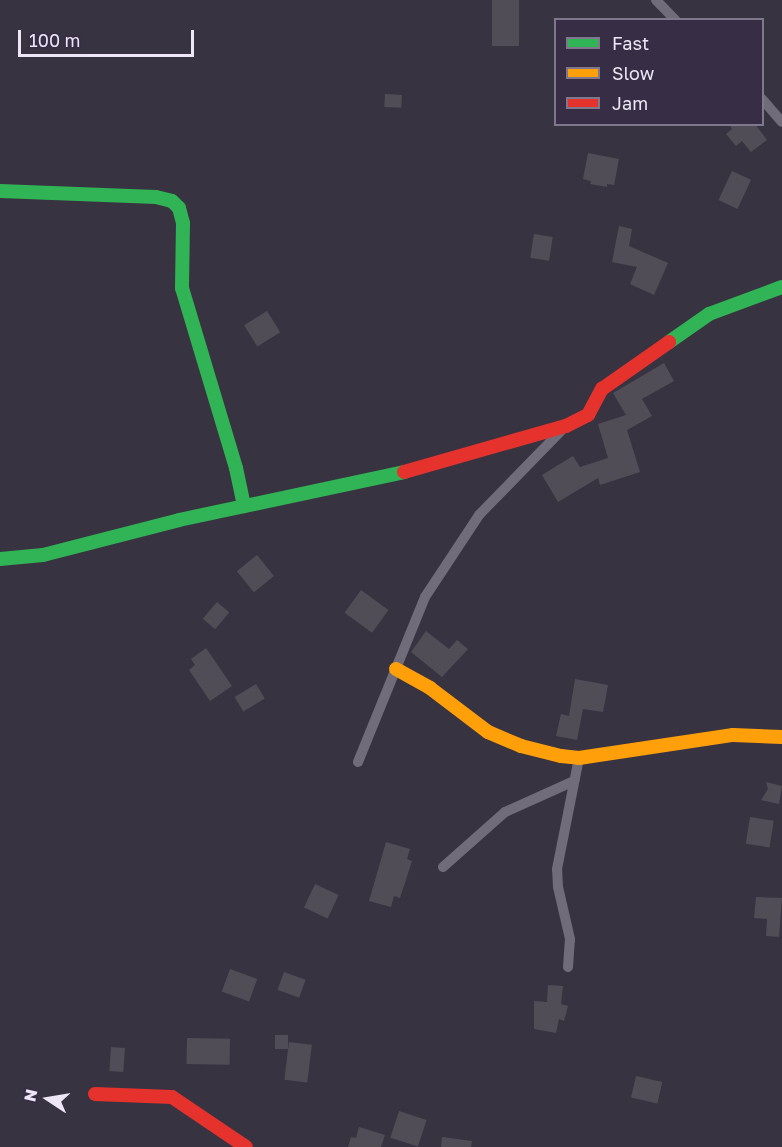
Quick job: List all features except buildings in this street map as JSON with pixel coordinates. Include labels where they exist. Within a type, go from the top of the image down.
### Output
[{"type":"street","points":[[656,0],[673,18]]},
{"type":"street","points":[[764,101],[782,122]]},
{"type":"street","points":[[0,191],[156,197],[172,201],[179,207],[183,223],[182,288],[231,448],[244,506]]},
{"type":"street","points":[[0,559],[43,555],[244,506],[421,468],[566,426],[588,415],[602,389],[709,314],[782,287]]},
{"type":"street","points":[[358,762],[424,597],[454,551],[502,489],[566,426]]},
{"type":"street","points":[[396,669],[430,688],[488,732],[521,746],[579,758],[733,735],[782,737]]},
{"type":"street","points":[[568,967],[570,939],[558,887],[557,869],[579,758]]},
{"type":"street","points":[[443,867],[505,812],[574,781]]},
{"type":"street","points":[[95,1094],[172,1097],[246,1147]]},
{"type":"traffic: fast","points":[[0,191],[156,197],[172,201],[179,208],[183,223],[182,288],[236,468],[244,506]]},
{"type":"traffic: fast","points":[[669,342],[709,314],[782,287]]},
{"type":"traffic: fast","points":[[0,559],[43,555],[179,520],[404,472]]},
{"type":"traffic: slow","points":[[396,669],[430,688],[488,732],[521,746],[561,756],[579,758],[733,735],[782,737]]},
{"type":"traffic: jam","points":[[404,472],[566,426],[588,415],[602,389],[669,342]]},
{"type":"traffic: jam","points":[[95,1094],[172,1097],[246,1147]]}]
